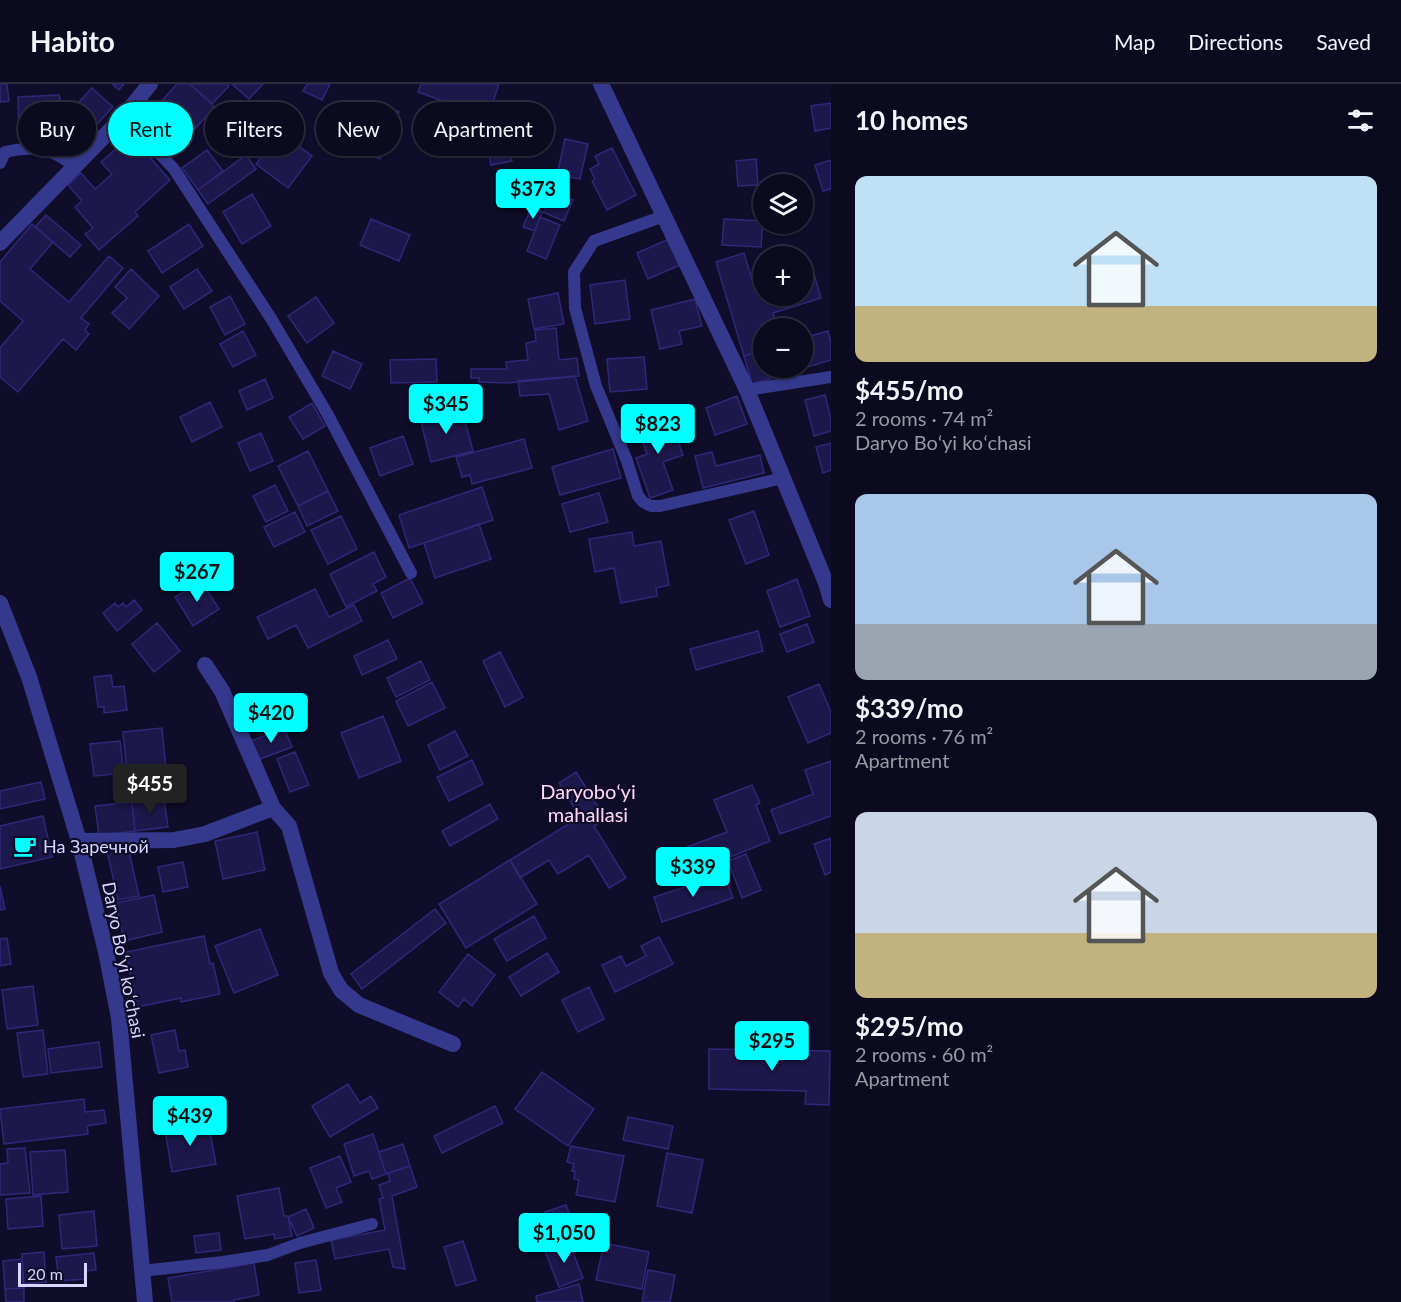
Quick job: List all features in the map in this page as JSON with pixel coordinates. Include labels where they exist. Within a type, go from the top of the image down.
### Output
[{"type":"street","points":[[135,102],[150,84]]},
{"type":"street","points":[[601,84],[747,390],[831,600]]},
{"type":"street","points":[[0,243],[108,132]]},
{"type":"street","name":"Daryo Boʻyi koʻchasi","points":[[0,603],[29,677],[79,841],[106,952],[119,1018],[145,1302]]},
{"type":"street","points":[[205,665],[222,692],[273,808],[289,826],[332,973],[341,990],[359,1005],[453,1044]]},
{"type":"street","points":[[79,841],[174,840],[205,834],[273,808]]},
{"type":"lane","points":[[0,163],[5,152],[40,150],[48,151],[75,166]]},
{"type":"lane","points":[[162,156],[174,169],[272,320],[328,415],[411,573]]},
{"type":"lane","points":[[664,216],[594,241],[574,272],[575,309],[596,386],[627,461],[638,496],[651,506],[660,506],[783,478]]},
{"type":"lane","points":[[747,390],[831,377]]},
{"type":"lane","points":[[142,1271],[223,1262],[268,1254],[372,1224]]},
{"type":"building","points":[[0,84],[7,84],[9,101],[0,102]]},
{"type":"building","points":[[112,84],[124,84],[119,90]]},
{"type":"building","points":[[177,84],[190,84],[210,102],[205,102],[205,118],[193,131],[193,102],[161,102]]},
{"type":"building","points":[[190,84],[227,84],[229,86],[214,102],[210,102]]},
{"type":"building","points":[[232,84],[263,84],[249,99]]},
{"type":"building","points":[[307,84],[330,84],[322,100],[303,91]]},
{"type":"building","points":[[421,84],[499,84],[493,102],[446,102],[418,92]]},
{"type":"building","points":[[92,88],[108,102],[108,112],[96,125],[96,102],[79,102]]},
{"type":"building","points":[[59,95],[61,102],[18,102],[18,97]]},
{"type":"building","points":[[831,103],[831,128],[815,131],[811,106]]},
{"type":"building","points":[[565,139],[588,144],[580,179],[557,175]]},
{"type":"building","points":[[612,148],[636,195],[607,210],[592,181],[595,179],[590,169],[599,164],[595,156]]},
{"type":"building","points":[[304,150],[312,156],[288,188],[256,164],[262,156],[304,156]]},
{"type":"building","points":[[205,151],[205,156],[212,156],[223,171],[198,190],[182,168]]},
{"type":"building","points":[[108,156],[149,156],[170,180],[135,212],[138,216],[99,250],[85,234],[93,228],[75,207],[82,201],[68,185],[81,173],[95,189],[112,174],[101,162]]},
{"type":"building","points":[[245,156],[256,169],[208,204],[198,190]]},
{"type":"building","points":[[489,156],[511,156],[512,161],[491,165]]},
{"type":"building","points":[[756,159],[757,174],[753,174],[753,185],[738,186],[736,161]]},
{"type":"building","points":[[831,160],[831,189],[823,191],[815,165]]},
{"type":"building","points":[[552,192],[573,200],[564,221],[543,212]]},
{"type":"building","points":[[252,194],[271,226],[242,244],[223,212]]},
{"type":"building","points":[[531,208],[542,212],[535,231],[523,227]]},
{"type":"building","points":[[46,215],[81,245],[70,257],[35,227]]},
{"type":"building","points":[[540,217],[560,225],[546,259],[527,251]]},
{"type":"building","points":[[371,219],[410,235],[399,261],[360,245]]},
{"type":"building","points":[[724,219],[753,220],[753,234],[762,234],[761,246],[722,245]]},
{"type":"building","points":[[32,224],[53,242],[30,269],[69,302],[109,256],[123,268],[81,318],[89,324],[85,330],[89,334],[76,350],[63,339],[18,392],[0,377],[0,348],[23,321],[0,301],[0,262]]},
{"type":"building","points":[[189,224],[203,246],[162,273],[148,251]]},
{"type":"building","points":[[669,239],[680,265],[648,279],[637,253]]},
{"type":"building","points":[[744,253],[753,283],[753,306],[795,306],[773,313],[775,318],[753,318],[753,353],[744,356],[716,262]]},
{"type":"building","points":[[131,269],[159,296],[129,329],[112,313],[127,298],[115,287]]},
{"type":"building","points":[[197,269],[212,291],[184,309],[170,287]]},
{"type":"building","points":[[814,274],[821,298],[813,300]]},
{"type":"building","points":[[625,280],[630,319],[595,324],[590,285]]},
{"type":"building","points":[[558,293],[564,324],[534,329],[528,299]]},
{"type":"building","points":[[230,296],[245,324],[225,335],[210,307]]},
{"type":"building","points":[[316,297],[334,323],[307,343],[288,316]]},
{"type":"building","points":[[695,299],[702,326],[679,331],[682,344],[660,349],[651,310]]},
{"type":"building","points":[[556,328],[559,360],[577,358],[579,376],[508,383],[479,382],[479,378],[471,378],[471,369],[507,369],[506,362],[528,360],[526,343],[536,341],[535,330]]},
{"type":"building","points":[[243,331],[256,355],[233,367],[220,344]]},
{"type":"building","points":[[828,331],[831,360],[813,365],[813,335]]},
{"type":"building","points":[[333,351],[362,364],[350,389],[322,376]]},
{"type":"building","points":[[753,353],[753,378],[772,378],[752,384],[744,356]]},
{"type":"building","points":[[644,357],[647,389],[610,392],[607,359]]},
{"type":"building","points":[[436,359],[437,382],[391,383],[390,360]]},
{"type":"building","points":[[575,376],[588,421],[559,430],[549,394],[520,396],[518,381]]},
{"type":"building","points":[[265,379],[273,398],[247,410],[239,391]]},
{"type":"building","points":[[825,395],[831,419],[831,431],[814,436],[805,400]]},
{"type":"building","points":[[737,396],[747,424],[715,435],[706,408]]},
{"type":"building","points":[[210,402],[222,427],[192,442],[180,417]]},
{"type":"building","points":[[312,403],[325,426],[303,439],[289,417]]},
{"type":"building","points":[[461,407],[473,451],[431,462],[420,418]]},
{"type":"building","points":[[670,417],[683,455],[663,462],[673,490],[650,498],[636,458],[647,454],[638,428]]},
{"type":"building","points":[[261,433],[273,461],[250,471],[238,443]]},
{"type":"building","points":[[403,436],[413,464],[380,476],[370,448]]},
{"type":"building","points":[[524,439],[532,468],[472,484],[470,475],[462,477],[456,457]]},
{"type":"building","points":[[831,443],[831,470],[823,473],[816,447]]},
{"type":"building","points":[[613,449],[621,478],[560,495],[552,467]]},
{"type":"building","points":[[308,451],[328,491],[298,506],[278,466]]},
{"type":"building","points":[[712,452],[716,466],[760,455],[764,473],[703,488],[695,456]]},
{"type":"building","points":[[275,485],[288,511],[266,522],[253,496]]},
{"type":"building","points":[[482,487],[493,520],[409,548],[399,515]]},
{"type":"building","points":[[328,491],[338,511],[307,526],[298,506]]},
{"type":"building","points":[[599,493],[608,522],[570,532],[562,504]]},
{"type":"building","points":[[754,511],[769,555],[746,564],[729,520]]},
{"type":"building","points":[[295,512],[305,532],[274,547],[264,527]]},
{"type":"building","points":[[341,516],[357,549],[328,564],[311,530]]},
{"type":"building","points":[[479,524],[491,559],[435,578],[424,543]]},
{"type":"building","points":[[632,532],[634,546],[661,541],[669,585],[656,588],[657,596],[621,603],[614,568],[595,572],[589,539]]},
{"type":"building","points":[[374,552],[386,577],[373,584],[377,591],[346,607],[330,574]]},
{"type":"building","points":[[410,578],[423,603],[393,618],[381,593]]},
{"type":"building","points":[[797,579],[810,616],[780,627],[767,591]]},
{"type":"building","points":[[201,581],[219,609],[193,626],[175,597]]},
{"type":"building","points":[[315,589],[329,617],[354,605],[362,621],[308,648],[296,625],[268,639],[257,617]]},
{"type":"building","points":[[134,600],[142,610],[117,631],[103,613],[115,603],[118,607],[123,603],[126,607]]},
{"type":"building","points":[[157,623],[180,651],[154,672],[132,644]]},
{"type":"building","points":[[807,624],[814,642],[787,652],[780,634]]},
{"type":"building","points":[[758,631],[763,651],[696,670],[690,649]]},
{"type":"building","points":[[388,640],[397,659],[362,675],[354,656]]},
{"type":"building","points":[[500,652],[523,697],[505,707],[483,661]]},
{"type":"building","points":[[421,661],[430,680],[396,697],[387,678]]},
{"type":"building","points":[[111,675],[113,687],[124,686],[127,710],[104,713],[104,707],[98,707],[94,677]]},
{"type":"building","points":[[432,682],[445,708],[408,726],[396,701]]},
{"type":"building","points":[[819,684],[831,712],[831,733],[808,743],[788,697]]},
{"type":"building","points":[[383,716],[401,761],[359,778],[341,733]]},
{"type":"building","points":[[162,728],[167,780],[128,784],[123,732]]},
{"type":"building","points":[[284,728],[292,747],[258,760],[251,741]]},
{"type":"building","points":[[455,731],[468,756],[440,770],[428,745]]},
{"type":"building","points":[[120,741],[124,773],[94,776],[90,744]]},
{"type":"building","points":[[295,752],[309,785],[290,792],[277,759]]},
{"type":"building","points":[[472,760],[483,784],[449,801],[437,777]]},
{"type":"building","points":[[831,761],[831,816],[780,834],[771,810],[813,794],[805,770]]},
{"type":"building","points":[[576,772],[606,819],[594,826],[626,878],[609,888],[589,855],[558,874],[549,860],[520,878],[510,860],[580,817],[559,783]]},
{"type":"building","points":[[41,782],[45,799],[0,809],[0,791]]},
{"type":"building","points":[[752,785],[760,803],[756,805],[770,841],[688,874],[679,850],[727,832],[714,800]]},
{"type":"building","points":[[164,798],[168,827],[135,831],[132,802]]},
{"type":"building","points":[[132,802],[135,831],[99,836],[95,806]]},
{"type":"building","points":[[490,804],[498,819],[450,846],[442,831]]},
{"type":"building","points":[[43,816],[52,857],[0,869],[0,826]]},
{"type":"building","points":[[257,832],[265,870],[223,879],[215,841]]},
{"type":"building","points":[[831,838],[831,872],[825,875],[814,844]]},
{"type":"building","points":[[128,847],[139,896],[118,900],[107,851]]},
{"type":"building","points":[[746,854],[761,890],[742,898],[728,861]]},
{"type":"building","points":[[510,860],[537,904],[466,948],[439,904]]},
{"type":"building","points":[[183,862],[188,887],[163,892],[158,867]]},
{"type":"building","points":[[725,874],[733,898],[662,922],[654,897]]},
{"type":"building","points":[[0,886],[5,909],[0,910]]},
{"type":"building","points":[[154,895],[162,932],[124,941],[116,903]]},
{"type":"building","points":[[435,909],[446,923],[362,989],[351,974]]},
{"type":"building","points":[[534,916],[546,938],[507,961],[494,939]]},
{"type":"building","points":[[260,929],[278,975],[234,993],[215,946]]},
{"type":"building","points":[[204,936],[220,994],[181,1002],[181,998],[137,1007],[126,952]]},
{"type":"building","points":[[659,937],[673,964],[615,992],[602,965],[621,956],[626,966],[646,956],[641,946]]},
{"type":"building","points":[[7,938],[11,964],[0,966],[0,939]]},
{"type":"building","points":[[547,953],[559,972],[521,996],[509,977]]},
{"type":"building","points":[[468,954],[495,975],[472,1006],[464,999],[458,1007],[439,992]]},
{"type":"building","points":[[33,986],[38,1025],[7,1029],[2,990]]},
{"type":"building","points":[[589,987],[604,1019],[578,1032],[562,1000]]},
{"type":"building","points":[[43,1030],[48,1074],[23,1077],[17,1033]]},
{"type":"building","points":[[175,1030],[179,1051],[185,1050],[188,1067],[159,1073],[151,1035]]},
{"type":"building","points":[[99,1042],[102,1067],[51,1073],[48,1049]]},
{"type":"building","points":[[709,1049],[830,1051],[829,1105],[805,1104],[806,1091],[709,1089]]},
{"type":"building","points":[[542,1072],[594,1109],[568,1146],[515,1109]]},
{"type":"building","points":[[348,1084],[360,1103],[371,1096],[378,1108],[330,1137],[312,1106]]},
{"type":"building","points":[[84,1099],[85,1112],[104,1110],[106,1123],[87,1126],[88,1134],[4,1144],[0,1109]]},
{"type":"building","points":[[495,1106],[503,1123],[442,1153],[434,1136]]},
{"type":"building","points":[[628,1117],[673,1126],[668,1149],[623,1140]]},
{"type":"building","points":[[208,1122],[216,1164],[172,1172],[165,1130]]},
{"type":"building","points":[[373,1134],[386,1174],[372,1179],[369,1171],[354,1176],[344,1144]]},
{"type":"building","points":[[403,1144],[410,1166],[386,1174],[379,1152]]},
{"type":"building","points":[[571,1146],[624,1156],[615,1202],[576,1195],[579,1180],[574,1179],[575,1171],[572,1171],[574,1164],[567,1162]]},
{"type":"building","points":[[25,1148],[30,1193],[0,1195],[0,1164],[8,1163],[7,1149]]},
{"type":"building","points":[[65,1150],[68,1192],[33,1195],[30,1152]]},
{"type":"building","points":[[667,1153],[703,1160],[692,1213],[657,1206]]},
{"type":"building","points":[[340,1156],[351,1182],[336,1188],[342,1202],[326,1208],[310,1168]]},
{"type":"building","points":[[410,1166],[417,1187],[392,1196],[405,1269],[393,1267],[389,1249],[335,1259],[331,1240],[385,1230],[379,1199],[383,1198],[379,1185],[390,1181],[388,1173]]},
{"type":"building","points":[[279,1188],[284,1216],[288,1216],[292,1236],[275,1239],[274,1234],[245,1239],[237,1196]]},
{"type":"building","points":[[41,1196],[43,1226],[8,1229],[6,1199]]},
{"type":"building","points":[[566,1205],[579,1238],[545,1251],[536,1227],[549,1222],[545,1212]]},
{"type":"building","points":[[306,1209],[314,1228],[297,1236],[288,1217]]},
{"type":"building","points":[[94,1211],[97,1246],[62,1249],[59,1215]]},
{"type":"building","points":[[219,1233],[221,1250],[196,1253],[194,1236]]},
{"type":"building","points":[[463,1241],[476,1280],[456,1286],[444,1247]]},
{"type":"building","points":[[569,1242],[583,1278],[559,1287],[545,1251]]},
{"type":"building","points":[[604,1243],[649,1252],[642,1289],[596,1280]]},
{"type":"building","points":[[44,1252],[46,1282],[23,1284],[22,1254]]},
{"type":"building","points":[[94,1253],[96,1270],[84,1271],[85,1279],[59,1281],[56,1257]]},
{"type":"building","points":[[22,1259],[24,1288],[5,1289],[3,1261]]},
{"type":"building","points":[[316,1260],[321,1290],[299,1293],[295,1263]]},
{"type":"building","points":[[254,1263],[259,1295],[234,1300],[234,1302],[172,1302],[168,1278]]},
{"type":"building","points":[[648,1270],[675,1275],[670,1302],[642,1302]]},
{"type":"building","points":[[579,1284],[583,1302],[537,1302],[536,1296]]},
{"type":"building","points":[[24,1288],[24,1302],[6,1302],[5,1289]]},
{"type":"place","name":"На Заречной","points":[[25,846]]},
{"type":"district","name":"Daryoboʻyi mahallasi","points":[[588,802]]}]
